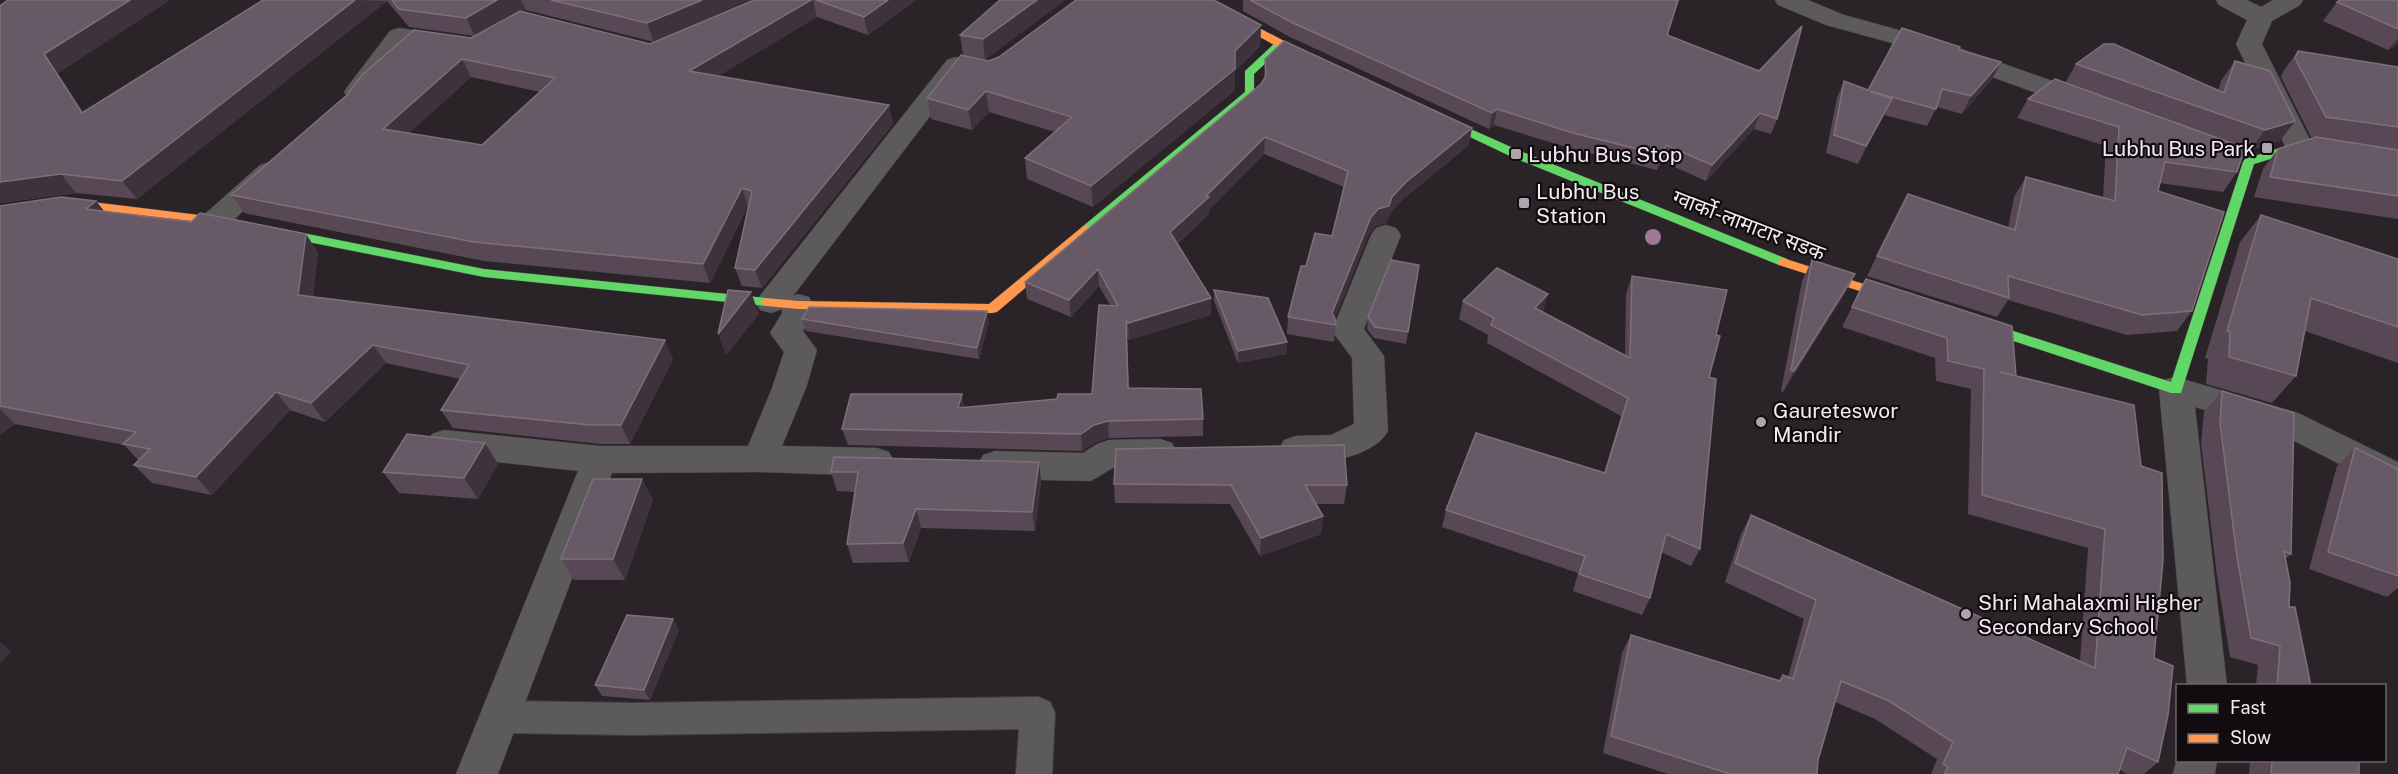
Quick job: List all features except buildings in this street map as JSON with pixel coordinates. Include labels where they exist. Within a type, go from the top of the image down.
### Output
[{"type":"street","points":[[1199,0],[1280,44],[1334,69]]},
{"type":"street","points":[[1787,0],[1835,21],[1930,45],[2106,109]]},
{"type":"street","points":[[2228,0],[2261,17]]},
{"type":"street","points":[[2291,0],[2261,17],[2249,44],[2298,146]]},
{"type":"street","points":[[339,113],[347,106],[399,36],[479,45]]},
{"type":"street","points":[[0,215],[76,204],[216,220],[484,273],[785,303],[992,309],[1250,93],[1249,73],[1280,44]]},
{"type":"street","points":[[785,303],[957,64],[979,69]]},
{"type":"street","name":"ग्वार्को-लामाटार सडक","points":[[1420,110],[1516,154],[1776,260],[1920,307]]},
{"type":"street","points":[[2207,684],[2176,388],[2238,158],[2298,146],[2398,161]]},
{"type":"street","points":[[216,220],[286,157]]},
{"type":"street","points":[[1264,449],[1335,448],[1371,431],[1368,356],[1348,331],[1386,235]]},
{"type":"street","points":[[759,459],[789,388],[801,350],[786,333],[798,314],[785,303]]},
{"type":"street","points":[[1954,317],[2286,422],[2398,478]]},
{"type":"street","points":[[410,439],[600,460],[759,459],[913,463]]},
{"type":"street","points":[[960,464],[1090,467],[1109,453],[1192,451]]},
{"type":"street","points":[[477,774],[600,460]]},
{"type":"lane","points":[[501,717],[633,719],[1038,713],[1034,774]]},
{"type":"traffic: fast","points":[[1086,230],[1250,93],[1249,73],[1280,44]]},
{"type":"traffic: fast","points":[[1430,114],[1516,154],[1783,262]]},
{"type":"traffic: fast","points":[[1970,322],[2176,389],[2249,162],[2299,146],[2398,161]]},
{"type":"traffic: fast","points":[[232,223],[484,273],[766,302]]},
{"type":"traffic: slow","points":[[1199,0],[1280,44],[1321,63]]},
{"type":"traffic: slow","points":[[0,215],[76,204],[232,223]]},
{"type":"traffic: slow","points":[[766,302],[798,305],[992,309],[1086,230]]},
{"type":"traffic: slow","points":[[1783,262],[1903,301]]},
{"type":"place","name":"Lubhu Bus Park","points":[[2267,148]]},
{"type":"place","name":"Lubhu Bus Stop","points":[[1516,154]]},
{"type":"place","name":"Lubhu Bus Station","points":[[1524,203]]},
{"type":"place","name":"Gaureteswor Mandir","points":[[1761,422]]},
{"type":"place","name":"Shri Mahalaxmi Higher Secondary School","points":[[1966,614]]}]
